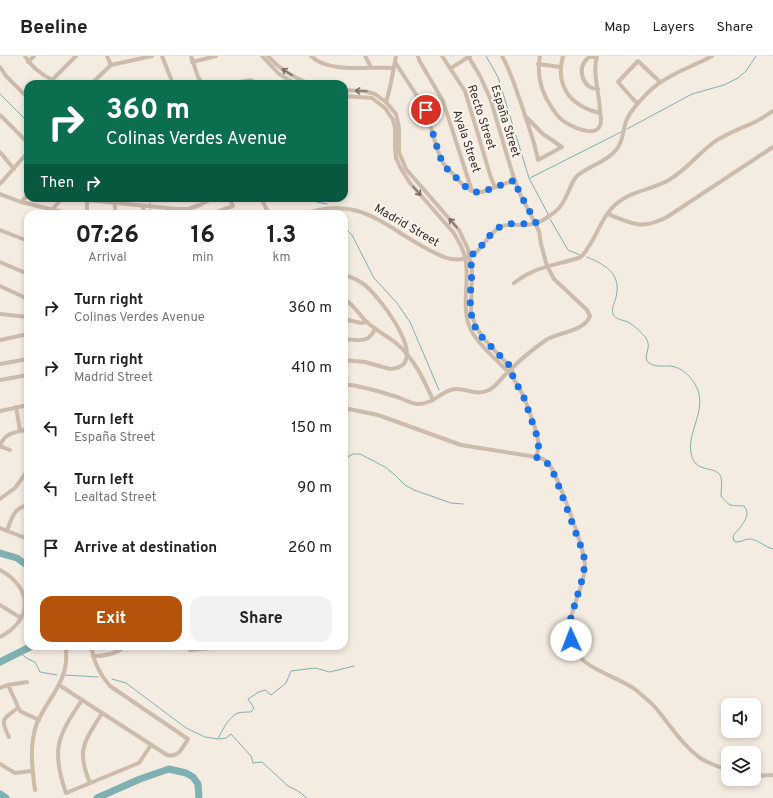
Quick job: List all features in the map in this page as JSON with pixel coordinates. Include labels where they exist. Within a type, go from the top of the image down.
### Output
[{"type":"street","points":[[25,56],[28,62],[48,80]]},
{"type":"street","points":[[28,62],[34,56]]},
{"type":"street","points":[[52,80],[76,56]]},
{"type":"street","points":[[107,56],[111,65]]},
{"type":"street","points":[[95,80],[111,65],[152,56]]},
{"type":"street","points":[[162,56],[170,80]]},
{"type":"street","points":[[191,56],[192,62],[200,80]]},
{"type":"street","points":[[192,62],[216,56]]},
{"type":"street","points":[[262,56],[279,74],[289,80]]},
{"type":"street","points":[[268,56],[274,63],[302,80]]},
{"type":"street","points":[[311,56],[326,65],[393,68]]},
{"type":"street","points":[[365,56],[371,66]]},
{"type":"street","name":"Ayala Street","points":[[418,56],[443,101],[472,191]]},
{"type":"street","name":"Recto Street","points":[[442,56],[465,90],[495,187]]},
{"type":"street","points":[[451,68],[469,56]]},
{"type":"street","name":"España Street","points":[[469,56],[490,98],[508,161],[519,192],[536,223],[547,266],[554,279],[587,310],[590,316],[588,321],[581,327],[547,340],[510,370]]},
{"type":"street","points":[[502,56],[508,65],[515,83],[525,116],[533,139],[538,160],[562,147],[543,134],[525,116]]},
{"type":"street","points":[[540,56],[538,64],[539,82],[545,98],[561,119],[575,129],[592,132],[600,125],[601,119],[598,89],[595,74],[597,56],[590,57],[585,60],[582,75],[586,83],[592,88],[598,89]]},
{"type":"street","points":[[563,56],[560,67],[562,81],[569,96],[572,100],[589,111],[600,113]]},
{"type":"street","points":[[467,257],[480,248],[493,231],[504,225],[536,223],[549,216],[562,204],[572,183],[578,176],[610,156],[616,150],[624,136],[627,118],[637,103],[660,82],[712,56]]},
{"type":"street","points":[[396,58],[426,110],[443,163],[463,185],[472,191],[482,192],[515,180]]},
{"type":"street","points":[[386,102],[392,82],[393,68],[396,58]]},
{"type":"street","points":[[637,103],[618,82],[638,61],[660,82]]},
{"type":"street","points":[[538,64],[560,67]]},
{"type":"street","points":[[0,67],[6,76],[24,94]]},
{"type":"street","points":[[348,90],[369,92],[381,97],[396,114],[400,152],[406,169],[459,230],[468,249],[467,257]]},
{"type":"street","points":[[348,96],[372,98],[385,108],[393,120],[395,128],[396,158],[400,167],[410,183],[453,232],[467,257],[472,271],[470,299],[472,320],[478,333],[510,370],[523,395],[537,436],[539,450],[536,457]]},
{"type":"street","points":[[514,284],[527,274],[547,266],[583,256],[608,214],[616,204],[629,195],[669,180],[712,144],[773,111]]},
{"type":"street","points":[[0,115],[24,139]]},
{"type":"street","points":[[608,214],[630,223],[647,225],[657,223],[773,147]]},
{"type":"street","points":[[0,152],[14,169]]},
{"type":"street","points":[[0,184],[24,157]]},
{"type":"street","points":[[0,194],[21,202],[52,210],[59,202]]},
{"type":"street","points":[[21,202],[24,199]]},
{"type":"street","points":[[125,202],[144,206],[188,209],[206,202]]},
{"type":"street","points":[[222,210],[233,206],[231,202]]},
{"type":"street","name":"Madrid Street","points":[[316,210],[335,207],[362,212],[377,219],[410,240],[446,258],[457,259],[467,257]]},
{"type":"street","points":[[0,230],[24,240]]},
{"type":"street","points":[[0,262],[24,272]]},
{"type":"street","points":[[348,277],[366,286],[377,298],[399,329],[404,339],[407,355],[406,360],[401,367],[394,369],[364,362],[348,360]]},
{"type":"street","points":[[0,286],[24,297]]},
{"type":"street","points":[[348,301],[367,322],[396,344],[407,355],[434,400]]},
{"type":"street","points":[[0,314],[24,317]]},
{"type":"street","points":[[348,320],[367,322]]},
{"type":"street","points":[[348,338],[369,339],[375,329]]},
{"type":"street","points":[[0,340],[24,335]]},
{"type":"street","points":[[0,364],[24,360]]},
{"type":"street","points":[[348,385],[366,387],[412,403],[422,403],[434,400],[445,392],[454,389],[475,393],[485,392],[494,387],[510,370]]},
{"type":"street","points":[[0,380],[24,376]]},
{"type":"street","points":[[0,411],[24,405]]},
{"type":"street","points":[[10,450],[0,446],[2,439],[5,436],[24,430],[16,407]]},
{"type":"street","points":[[348,409],[378,415],[461,445],[536,457],[546,461],[555,476],[584,555],[584,573],[570,621],[571,640],[575,651],[582,659],[594,668],[624,682],[635,690],[654,706],[670,728],[701,758],[721,767]]},
{"type":"street","points":[[0,499],[15,488],[24,476]]},
{"type":"street","points":[[7,530],[16,510],[24,507]]},
{"type":"street","points":[[0,528],[24,537]]},
{"type":"street","points":[[0,570],[14,579],[22,591],[24,598]]},
{"type":"street","points":[[0,605],[21,618]]},
{"type":"street","points":[[0,637],[15,628],[24,611]]},
{"type":"street","points":[[35,790],[32,771],[33,737],[38,720],[62,678],[66,650]]},
{"type":"street","points":[[59,685],[167,755],[174,756],[181,751],[188,738],[110,686],[100,672],[93,656],[92,650]]},
{"type":"street","points":[[93,656],[107,655],[122,650]]},
{"type":"street","points":[[0,688],[27,682]]},
{"type":"street","points":[[8,685],[18,708],[24,713],[38,720]]},
{"type":"street","points":[[82,700],[66,722],[61,732],[57,751],[61,780],[66,793],[139,763],[151,745]]},
{"type":"street","points":[[9,737],[3,728],[2,722],[18,708]]},
{"type":"street","points":[[90,783],[82,762],[83,752],[87,738],[102,713]]},
{"type":"street","points":[[0,764],[15,773],[32,771]]},
{"type":"street","points":[[761,776],[773,775]]},
{"type":"waterway","points":[[486,56],[498,77],[529,178],[548,214]]},
{"type":"waterway","points":[[627,129],[692,94],[724,85],[738,78],[746,71],[756,56]]},
{"type":"waterway","points":[[0,94],[24,118]]},
{"type":"waterway","points":[[530,178],[621,132]]},
{"type":"waterway","points":[[317,202],[327,204]]},
{"type":"waterway","points":[[550,219],[568,250],[580,255]]},
{"type":"waterway","points":[[348,231],[352,235],[374,278],[397,303],[410,322],[439,390]]},
{"type":"waterway","points":[[587,257],[607,268],[615,278],[617,292],[613,314],[617,318],[633,325],[646,338],[648,342],[646,358],[649,363],[656,366],[670,366],[679,368],[689,376],[697,388],[700,404],[692,437],[691,453],[696,464],[700,467],[713,470],[720,475],[722,482],[721,496],[731,505],[744,506],[746,510],[746,518],[733,536],[734,541],[738,542],[752,539],[773,549]]},
{"type":"waterway","points":[[348,457],[353,454],[360,454],[385,467],[405,485],[414,490],[451,503],[463,504]]},
{"type":"waterway","points":[[0,553],[17,558],[24,563]]},
{"type":"waterway","points":[[0,662],[24,650]]},
{"type":"waterway","points":[[20,653],[35,662],[40,672],[57,675]]},
{"type":"waterway","points":[[112,679],[126,683],[186,728],[205,737],[218,739],[226,724],[232,717],[239,713],[251,712],[254,708],[248,699],[265,690],[271,695],[286,683],[291,671],[315,668],[330,672],[354,666]]},
{"type":"waterway","points":[[65,675],[98,677]]},
{"type":"waterway","points":[[219,739],[226,738],[231,734],[251,756],[253,763],[262,762],[288,786],[307,798]]},
{"type":"waterway","points":[[97,798],[140,779],[169,769],[186,773],[193,777],[198,784],[199,798]]},
{"type":"waterway","points":[[0,794],[6,798]]},
{"type":"route","points":[[426,110],[440,157],[448,170],[463,185],[476,192],[482,192],[515,180],[519,192],[536,223],[504,225],[493,231],[477,252],[470,256],[472,271],[470,299],[471,311],[472,320],[478,333],[512,368],[513,378],[523,395],[539,441],[539,450],[536,457],[544,459],[551,467],[559,484],[582,548],[585,567],[570,621],[571,640]]}]
